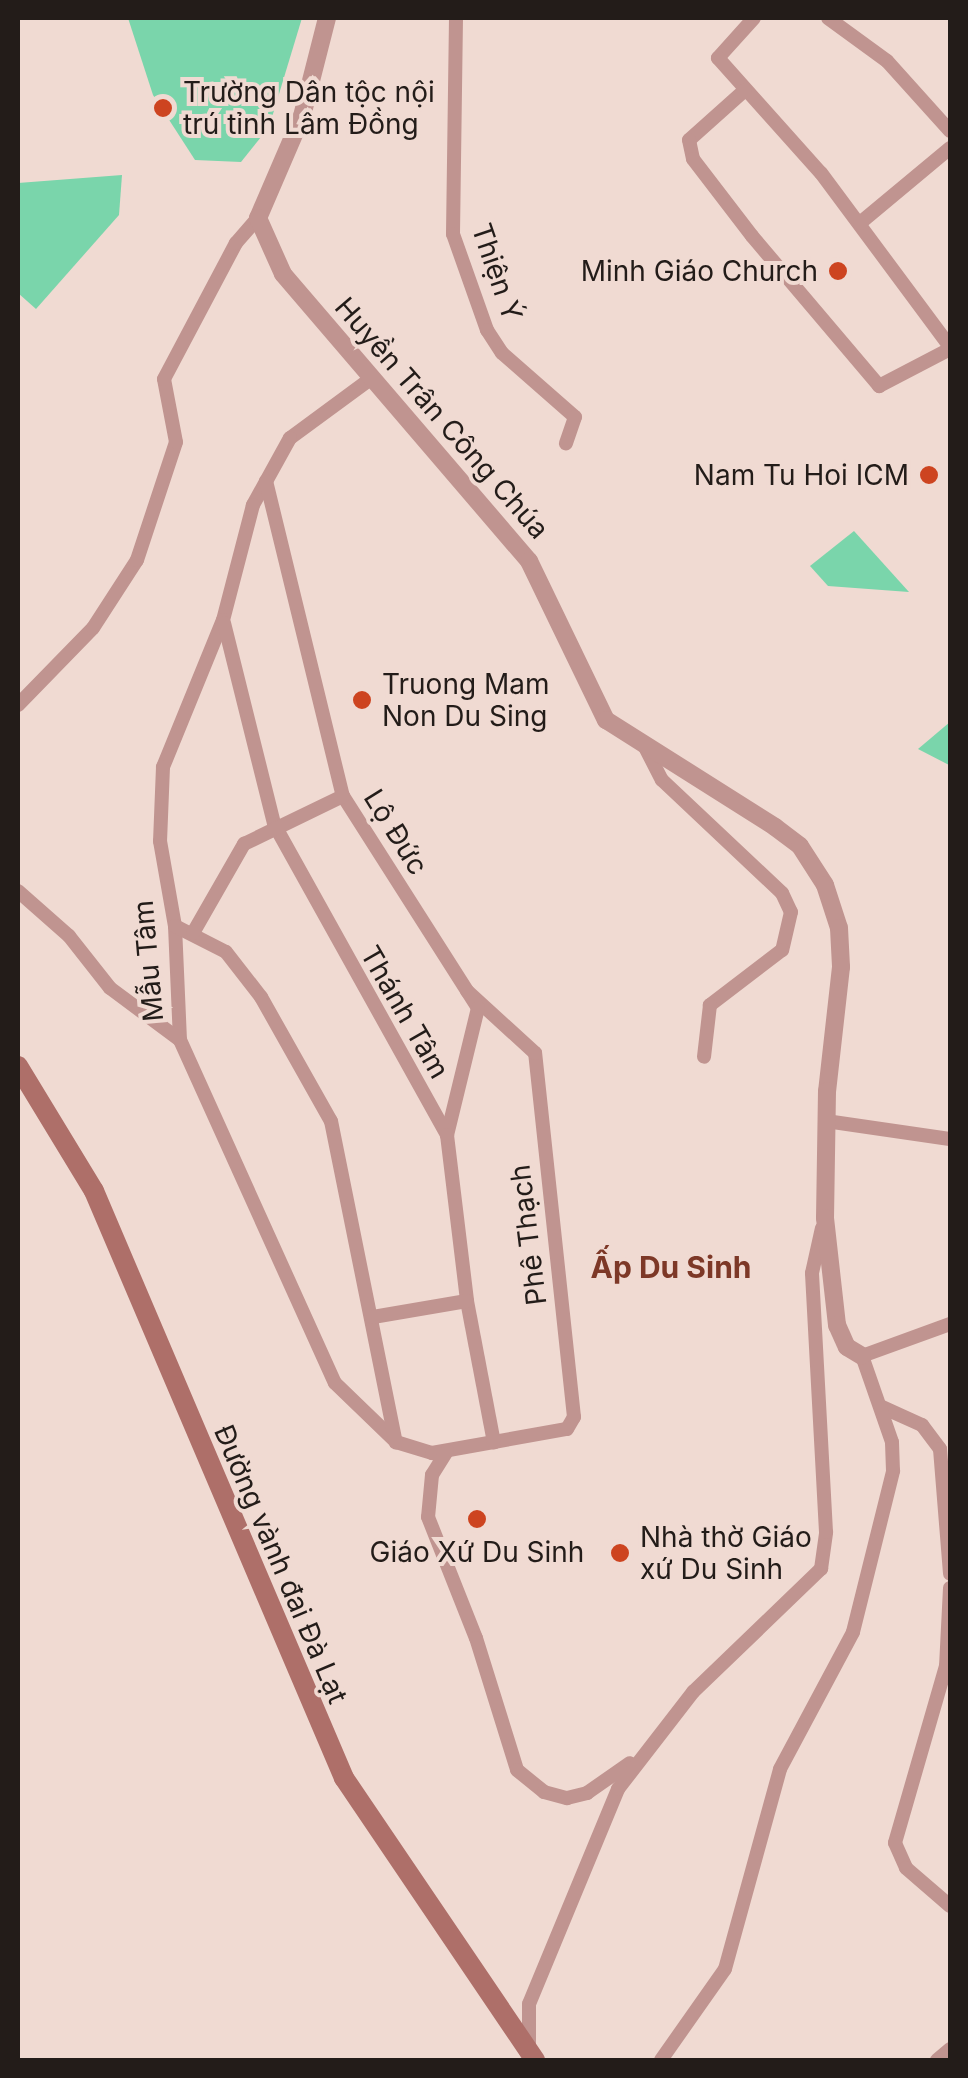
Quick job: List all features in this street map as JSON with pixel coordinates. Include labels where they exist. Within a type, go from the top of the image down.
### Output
[{"type":"main road","name":"Đường vành đai Đà Lạt","points":[[18,1066],[94,1190],[344,1778],[532,2057]]},
{"type":"street","points":[[18,705],[93,628],[137,560],[176,442],[164,379],[236,242],[258,218],[302,116],[327,18]]},
{"type":"street","name":"Thiện Ý","points":[[456,18],[454,234],[486,330],[502,352],[574,417],[566,443]]},
{"type":"street","points":[[744,90],[689,140],[694,160],[752,236],[879,386],[950,348],[860,223],[718,58],[754,18]]},
{"type":"street","points":[[828,18],[887,61],[950,131]]},
{"type":"street","points":[[860,223],[950,148]]},
{"type":"street","name":"Huyền Trân Công Chúa","points":[[258,218],[284,274],[368,380],[529,561],[558,614],[590,698],[606,720],[800,846],[825,885],[839,928],[840,967],[826,1121],[825,1218],[838,1325],[847,1346],[862,1356],[882,1406],[894,1472],[853,1632],[780,1769],[725,1969],[661,2060]]},
{"type":"street","name":"Mẫu Tâm","points":[[368,380],[290,438],[266,481],[223,620],[162,767],[160,841],[175,926],[180,1040],[334,1383],[396,1442]]},
{"type":"street","name":"Lộ Đức","points":[[266,481],[342,796],[467,990],[479,1024],[448,1134]]},
{"type":"street","name":"Thánh Tâm","points":[[223,620],[274,824],[448,1134],[467,1302],[494,1442]]},
{"type":"street","points":[[646,749],[662,780],[774,884],[791,912],[782,950],[710,1005],[704,1057]]},
{"type":"street","points":[[193,932],[244,844],[274,824],[342,796]]},
{"type":"street","points":[[18,891],[69,936],[110,988],[180,1040]]},
{"type":"street","points":[[175,926],[226,952],[261,997],[331,1121],[396,1442],[447,1451],[494,1442]]},
{"type":"street","name":"Phê Thạch","points":[[467,990],[536,1052],[574,1417],[567,1429],[494,1442]]},
{"type":"street","points":[[826,1121],[950,1139]]},
{"type":"street","points":[[532,2057],[529,2004],[618,1789],[693,1692],[812,1584],[820,1569],[826,1532],[812,1272],[825,1218]]},
{"type":"street","points":[[373,1317],[467,1302]]},
{"type":"street","points":[[862,1356],[950,1324]]},
{"type":"street","points":[[882,1406],[922,1424],[940,1449],[950,1574]]},
{"type":"street","points":[[447,1451],[432,1475],[428,1518],[476,1638],[517,1770],[544,1792],[566,1798],[587,1794],[643,1754]]},
{"type":"street","points":[[950,1588],[946,1666],[895,1843],[906,1868],[950,1906]]},
{"type":"street","points":[[938,2060],[950,2048]]},
{"type":"green space","points":[[128,18],[302,18],[269,127],[241,162],[195,160],[153,95]]},
{"type":"green space","points":[[122,175],[119,215],[36,309],[18,293],[18,183]]},
{"type":"green space","points":[[854,531],[909,592],[828,586],[810,566]]},
{"type":"green space","points":[[950,722],[950,764],[949,765],[918,749]]},
{"type":"place","name":"Trường Dân tộc nội trú tỉnh Lâm Đồng","points":[[163,108]]},
{"type":"place","name":"Minh Giáo Church","points":[[838,271]]},
{"type":"place","name":"Nam Tu Hoi ICM","points":[[929,475]]},
{"type":"place","name":"Truong Mam Non Du Sing","points":[[362,700]]},
{"type":"place","name":"Giáo Xứ Du Sinh","points":[[477,1519]]},
{"type":"place","name":"Nhà thờ Giáo xứ Du Sinh","points":[[620,1553]]},
{"type":"district","name":"Ấp Du Sinh","points":[[671,1267]]}]
